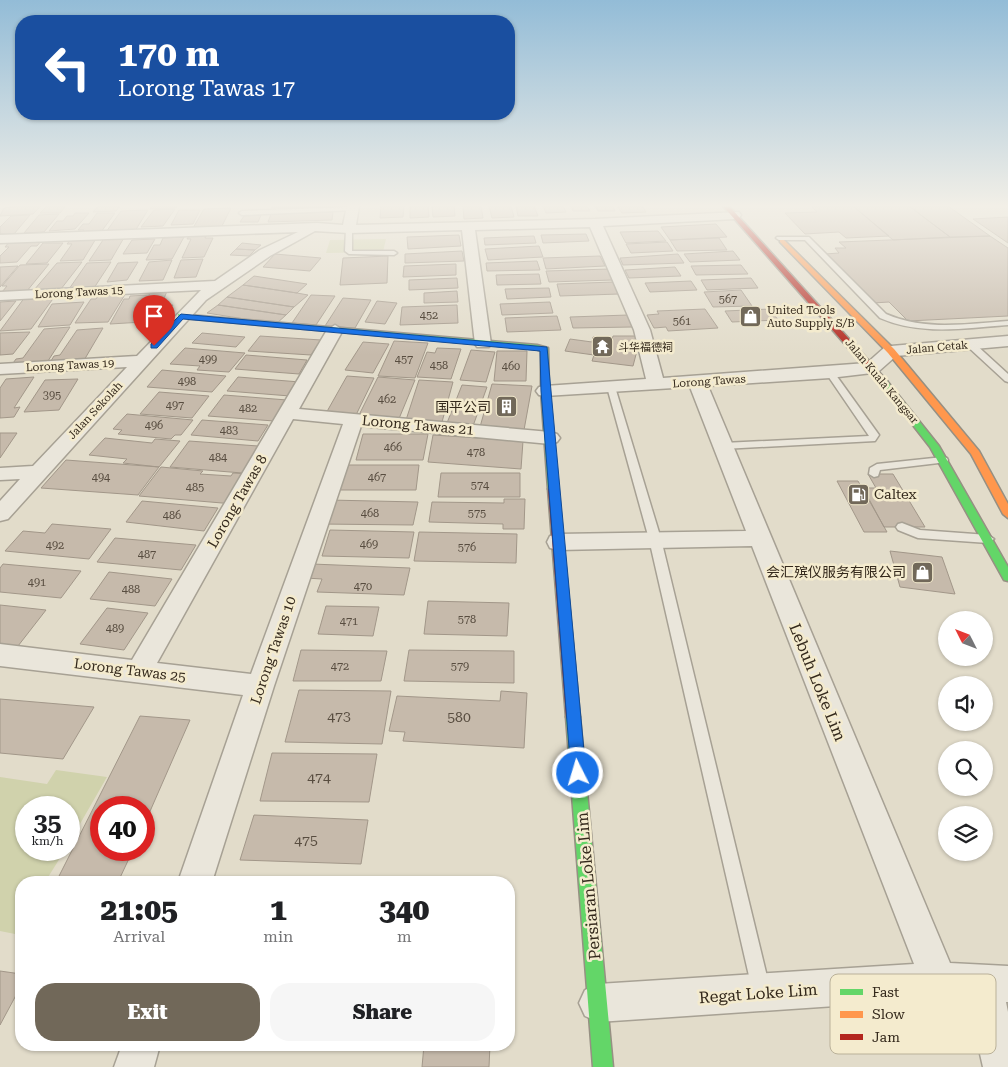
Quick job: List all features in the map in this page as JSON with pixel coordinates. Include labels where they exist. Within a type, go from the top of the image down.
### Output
[{"type":"main road","name":"Jalan Kuala Kangsar","points":[[771,256],[872,368],[934,446],[1008,577]]},
{"type":"main road","name":"Jalan Kuala Kangsar","points":[[797,256],[891,351],[975,452],[1008,514]]},
{"type":"main road","points":[[181,316],[483,344]]},
{"type":"main road","name":"Persiaran Loke Lim","points":[[483,344],[542,348],[545,350],[545,391],[602,1067]]},
{"type":"street","name":"Jalan Sekolah","points":[[0,514],[181,316],[217,285],[261,256]]},
{"type":"street","points":[[472,256],[483,344]]},
{"type":"street","points":[[610,256],[642,330],[656,384]]},
{"type":"street","name":"Lorong Tawas 15","points":[[0,296],[217,285]]},
{"type":"street","name":"Lorong Tawas 8","points":[[139,671],[335,330]]},
{"type":"street","name":"Jalan Cetak","points":[[872,368],[891,351],[1008,342]]},
{"type":"street","name":"Lorong Tawas 19","points":[[0,369],[141,361]]},
{"type":"street","name":"Lorong Tawas","points":[[545,391],[830,373],[872,368]]},
{"type":"street","name":"Lebuh Loke Lim","points":[[697,382],[936,974]]},
{"type":"street","name":"Lorong Tawas 21","points":[[287,413],[550,438]]},
{"type":"street","name":"Lorong Tawas 10","points":[[197,876],[260,686],[354,419]]},
{"type":"street","points":[[0,474],[39,472]]},
{"type":"street","points":[[558,542],[760,538]]},
{"type":"street","name":"Lorong Tawas 25","points":[[0,655],[260,686]]},
{"type":"street","name":"Regat Loke Lim","points":[[598,1003],[830,988]]},
{"type":"street","points":[[996,994],[1003,1067]]},
{"type":"street","points":[[134,1067],[139,1051]]},
{"type":"lane","points":[[824,256],[883,316],[893,321],[923,327],[1008,323]]},
{"type":"lane","points":[[970,344],[1006,376]]},
{"type":"lane","points":[[723,446],[872,439],[874,435],[830,373]]},
{"type":"lane","points":[[611,387],[655,539],[762,992]]},
{"type":"lane","points":[[874,474],[874,470],[877,467],[942,460]]},
{"type":"lane","points":[[902,527],[918,534],[988,539]]},
{"type":"green space","points":[[56,770],[107,777],[96,796],[90,796],[90,807],[80,824],[80,796],[15,796],[15,861],[58,861],[49,876],[15,876],[15,934],[0,931],[0,777],[47,784]]},
{"type":"building","points":[[0,256],[22,256],[17,262],[0,263]]},
{"type":"building","points":[[33,256],[53,256],[47,263],[26,264]]},
{"type":"building","points":[[64,256],[86,256],[83,260],[60,261]]},
{"type":"building","points":[[92,256],[113,256],[111,260],[89,261]]},
{"type":"building","points":[[148,256],[174,256],[172,259],[146,260]]},
{"type":"building","points":[[183,256],[205,256],[204,257],[182,258]]},
{"type":"building","points":[[273,256],[321,258],[310,271],[263,267]]},
{"type":"building","points":[[388,256],[387,283],[340,285],[343,258]]},
{"type":"building","points":[[405,256],[463,256],[464,261],[405,263]]},
{"type":"building","points":[[487,256],[543,257],[488,260]]},
{"type":"building","points":[[600,256],[605,266],[546,269],[543,258]]},
{"type":"building","points":[[679,256],[684,263],[623,265],[620,258]]},
{"type":"building","points":[[685,256],[737,256],[740,260],[690,262]]},
{"type":"building","points":[[827,256],[1008,256],[1008,316],[908,321],[889,302],[873,303]]},
{"type":"building","points":[[203,259],[196,277],[174,278],[181,260]]},
{"type":"building","points":[[172,260],[163,280],[139,281],[149,262]]},
{"type":"building","points":[[537,261],[540,270],[487,271],[486,263]]},
{"type":"building","points":[[82,262],[61,289],[34,290],[57,263]]},
{"type":"building","points":[[111,262],[94,288],[69,289],[87,263]]},
{"type":"building","points":[[138,262],[127,280],[107,282],[118,263]]},
{"type":"building","points":[[49,264],[27,291],[2,292],[7,286],[2,286],[20,265]]},
{"type":"building","points":[[456,264],[456,275],[403,277],[404,266]]},
{"type":"building","points":[[741,265],[748,274],[696,275],[691,266]]},
{"type":"building","points":[[18,266],[0,287],[0,267]]},
{"type":"building","points":[[675,267],[681,276],[629,278],[625,270]]},
{"type":"building","points":[[609,269],[613,280],[549,282],[546,271]]},
{"type":"building","points":[[539,274],[541,284],[497,285],[496,275]]},
{"type":"building","points":[[254,276],[307,284],[297,293],[243,285]]},
{"type":"building","points":[[457,278],[458,288],[409,290],[409,280]]},
{"type":"building","points":[[751,278],[758,288],[707,290],[701,280]]},
{"type":"building","points":[[691,281],[697,290],[650,292],[645,283]]},
{"type":"building","points":[[614,282],[619,294],[560,296],[557,284]]},
{"type":"building","points":[[243,285],[308,295],[294,307],[227,297]]},
{"type":"building","points":[[549,288],[551,297],[507,299],[505,289]]},
{"type":"building","points":[[741,290],[752,306],[713,307],[704,292]]},
{"type":"building","points":[[167,291],[161,306],[173,305],[160,321],[110,324],[124,299],[129,299],[130,296],[149,295],[151,292]]},
{"type":"building","points":[[457,291],[458,302],[424,303],[424,293]]},
{"type":"building","points":[[126,293],[108,322],[75,323],[91,299],[96,299],[99,294]]},
{"type":"building","points":[[311,295],[335,296],[316,325],[292,323]]},
{"type":"building","points":[[55,296],[31,329],[0,331],[25,297]]},
{"type":"building","points":[[227,297],[294,307],[286,315],[218,305]]},
{"type":"building","points":[[343,298],[371,300],[355,328],[325,326]]},
{"type":"building","points":[[16,301],[0,321],[0,302]]},
{"type":"building","points":[[377,301],[397,303],[385,324],[365,322]]},
{"type":"building","points":[[84,302],[70,325],[38,327],[52,304]]},
{"type":"building","points":[[550,302],[553,313],[502,315],[500,304]]},
{"type":"building","points":[[218,305],[286,315],[276,324],[207,313]]},
{"type":"building","points":[[457,305],[458,323],[400,325],[402,307]]},
{"type":"building","points":[[705,309],[718,328],[668,331],[666,327],[654,328],[647,315],[659,314],[657,311]]},
{"type":"building","name":"United Tools Auto Supply S/B","points":[[770,309],[778,320],[732,322],[725,311]]},
{"type":"building","points":[[628,315],[632,327],[573,328],[570,317]]},
{"type":"building","points":[[557,316],[561,330],[507,332],[505,318]]},
{"type":"building","points":[[70,327],[46,364],[11,366],[16,359],[23,358],[44,329]]},
{"type":"building","points":[[103,328],[83,362],[49,364],[54,356],[60,355],[77,330]]},
{"type":"building","points":[[30,332],[13,354],[0,355],[0,333]]},
{"type":"building","points":[[202,333],[245,337],[236,347],[192,343]]},
{"type":"building","points":[[260,336],[321,340],[311,355],[248,351]]},
{"type":"building","name":"斗华福德祠","points":[[613,336],[637,336],[639,343],[633,366],[592,361],[594,355],[565,351],[570,339],[592,342],[593,337],[612,340]]},
{"type":"building","points":[[394,341],[428,343],[415,378],[378,376]]},
{"type":"building","points":[[363,342],[389,344],[373,373],[345,370]]},
{"type":"building","points":[[185,348],[245,353],[229,372],[197,370],[200,366],[170,364]]},
{"type":"building","points":[[437,348],[461,349],[451,379],[417,377],[427,352],[435,353]]},
{"type":"building","points":[[471,350],[495,352],[486,382],[460,380]]},
{"type":"building","points":[[497,351],[527,351],[526,381],[494,381]]},
{"type":"building","points":[[246,355],[307,360],[299,374],[235,369]]},
{"type":"building","points":[[162,370],[226,376],[212,392],[147,387]]},
{"type":"building","points":[[347,376],[374,378],[355,417],[325,415]]},
{"type":"building","points":[[34,377],[14,408],[20,407],[14,417],[0,418],[0,388],[6,379]]},
{"type":"building","points":[[238,377],[300,382],[290,396],[227,391]]},
{"type":"building","points":[[378,377],[415,380],[398,421],[358,417]]},
{"type":"building","points":[[78,379],[59,410],[24,412],[45,380]]},
{"type":"building","points":[[419,380],[453,382],[442,422],[406,420]]},
{"type":"building","name":"国平公司","points":[[492,384],[532,386],[524,430],[480,427]]},
{"type":"building","points":[[462,385],[487,387],[473,426],[447,423]]},
{"type":"building","points":[[159,392],[209,396],[192,418],[140,414]]},
{"type":"building","points":[[224,395],[287,400],[274,421],[208,416]]},
{"type":"building","points":[[127,414],[193,420],[181,435],[175,435],[171,439],[118,434],[122,430],[113,429]]},
{"type":"building","points":[[202,420],[268,425],[258,441],[191,435]]},
{"type":"building","points":[[0,433],[17,433],[0,458]]},
{"type":"building","points":[[363,434],[428,434],[423,460],[356,460]]},
{"type":"building","points":[[433,435],[523,441],[521,469],[428,462]]},
{"type":"building","points":[[105,438],[152,443],[155,439],[180,441],[159,467],[123,463],[127,459],[89,455]]},
{"type":"building","points":[[189,441],[265,448],[254,466],[246,466],[242,473],[170,467]]},
{"type":"building","points":[[66,460],[159,467],[138,495],[41,488]]},
{"type":"building","points":[[340,465],[419,465],[416,490],[333,490]]},
{"type":"building","points":[[161,467],[203,471],[200,474],[231,476],[233,473],[252,474],[234,504],[139,496]]},
{"type":"building","points":[[441,473],[520,473],[520,497],[438,497]]},
{"type":"building","points":[[868,474],[893,474],[925,527],[884,527],[863,488],[876,488]]},
{"type":"building","points":[[837,481],[858,481],[887,532],[864,532]]},
{"type":"building","points":[[504,499],[525,499],[524,529],[503,529],[503,524],[429,522],[432,502],[504,503]]},
{"type":"building","points":[[329,500],[418,502],[413,525],[321,524]]},
{"type":"building","points":[[142,501],[218,508],[204,531],[126,522]]},
{"type":"building","points":[[52,524],[111,529],[89,559],[5,551],[23,531],[45,533]]},
{"type":"building","points":[[330,530],[414,532],[409,558],[322,556]]},
{"type":"building","points":[[419,532],[517,534],[516,563],[414,561]]},
{"type":"building","points":[[115,538],[196,545],[181,570],[97,562]]},
{"type":"building","name":"会汇殡仪服务有限公司","points":[[890,551],[942,557],[955,594],[900,587]]},
{"type":"building","points":[[3,564],[81,571],[61,598],[0,592],[0,568]]},
{"type":"building","points":[[312,564],[410,568],[404,595],[317,592],[322,579],[306,578]]},
{"type":"building","points":[[109,572],[172,579],[155,606],[90,599]]},
{"type":"building","points":[[428,601],[509,603],[507,636],[424,634]]},
{"type":"building","points":[[0,605],[46,610],[18,646],[0,644]]},
{"type":"building","points":[[326,606],[379,607],[373,636],[318,634]]},
{"type":"building","points":[[107,608],[148,613],[124,650],[80,644]]},
{"type":"building","points":[[301,650],[387,651],[381,681],[293,681]]},
{"type":"building","points":[[409,650],[514,651],[514,683],[404,681]]},
{"type":"building","points":[[299,690],[391,691],[382,744],[285,742]]},
{"type":"building","points":[[501,691],[527,693],[524,748],[403,741],[405,732],[389,731],[397,696],[500,701]]},
{"type":"building","points":[[0,699],[94,707],[63,759],[0,753]]},
{"type":"building","points":[[140,716],[190,720],[155,800],[155,796],[100,796]]},
{"type":"building","points":[[272,753],[377,754],[369,802],[260,801]]},
{"type":"building","points":[[90,815],[90,861],[128,861],[121,876],[59,876],[67,861],[80,861],[80,835]]},
{"type":"building","points":[[254,815],[368,820],[361,864],[240,860]]},
{"type":"building","points":[[0,971],[15,973],[15,997],[0,1025]]},
{"type":"building","points":[[423,1051],[490,1051],[489,1067],[422,1067]]},
{"type":"traffic: fast","points":[[181,316],[537,347],[545,350],[545,391],[553,489]]},
{"type":"traffic: fast","points":[[884,383],[934,446],[1008,577]]},
{"type":"traffic: fast","points":[[573,717],[603,1067]]},
{"type":"traffic: slow","points":[[797,256],[891,351],[975,453],[1008,514]]},
{"type":"traffic: jam","points":[[770,256],[884,383]]},
{"type":"traffic: jam","points":[[553,489],[573,717]]},
{"type":"place","name":"United Tools Auto Supply S/B","points":[[751,316]]},
{"type":"place","name":"斗华福德祠","points":[[602,347]]},
{"type":"place","name":"国平公司","points":[[507,407]]},
{"type":"place","name":"Caltex","points":[[858,494]]},
{"type":"place","name":"会汇殡仪服务有限公司","points":[[922,572]]},
{"type":"route","points":[[154,346],[181,316],[483,344],[538,347],[545,350],[545,391],[578,773]]}]
